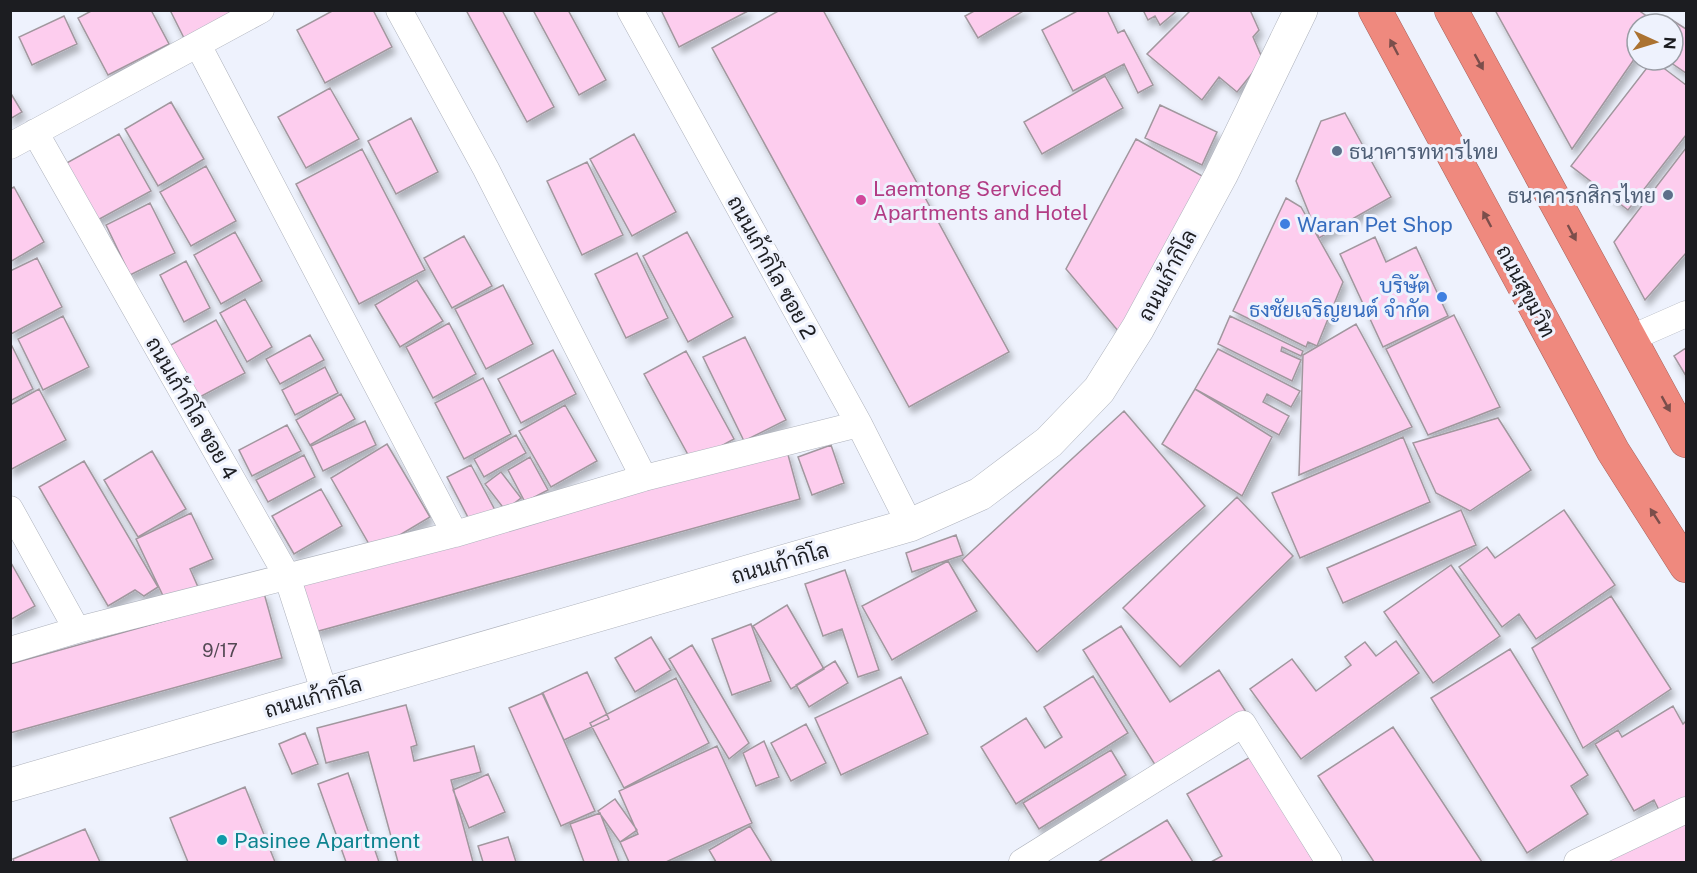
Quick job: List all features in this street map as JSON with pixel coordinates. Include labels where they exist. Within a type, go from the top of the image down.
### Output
[{"type":"highway","name":"ถนนสุขุมวิท","points":[[1375,10],[1613,451],[1686,566]]},
{"type":"highway","points":[[1451,10],[1686,441]]},
{"type":"main road","name":"ถนนเก้ากิโล","points":[[10,785],[910,525],[980,494],[1049,442],[1099,390],[1138,328],[1221,175],[1301,10]]},
{"type":"street","points":[[10,146],[261,10]]},
{"type":"street","points":[[399,10],[486,169],[644,478]]},
{"type":"street","name":"ถนนเก้ากิโล ซอย 2","points":[[630,10],[859,424],[910,525]]},
{"type":"street","points":[[198,45],[454,534]]},
{"type":"street","name":"ถนนเก้ากิโล ซอย 4","points":[[35,132],[287,576],[325,694]]},
{"type":"street","points":[[1629,339],[1686,314]]},
{"type":"street","points":[[10,650],[77,630],[454,534],[644,478],[859,424]]},
{"type":"street","points":[[10,509],[77,630]]},
{"type":"street","points":[[1022,862],[1244,724],[1329,862]]},
{"type":"street","points":[[1577,862],[1686,810]]},
{"type":"building","points":[[93,10],[151,10],[169,44],[108,75],[78,18]]},
{"type":"building","points":[[170,10],[240,10],[185,40]]},
{"type":"building","points":[[334,10],[373,10],[392,47],[325,83],[297,30]]},
{"type":"building","points":[[466,10],[502,10],[554,107],[527,122]]},
{"type":"building","points":[[533,10],[568,10],[606,80],[579,95]]},
{"type":"building","points":[[661,10],[750,10],[679,47]]},
{"type":"building","name":"Laemtong Serviced Apartments and Hotel","points":[[780,10],[823,10],[1009,352],[909,407],[712,48]]},
{"type":"building","points":[[976,10],[1025,10],[978,38],[965,16]]},
{"type":"building","points":[[1079,10],[1107,10],[1118,33],[1124,30],[1153,85],[1138,93],[1124,64],[1073,91],[1042,30]]},
{"type":"building","points":[[1143,10],[1178,10],[1160,25],[1155,16],[1148,20]]},
{"type":"building","points":[[1191,10],[1250,10],[1259,30],[1253,37],[1263,60],[1237,92],[1219,77],[1202,100],[1147,54]]},
{"type":"building","points":[[1495,10],[1638,10],[1641,12],[1625,12],[1625,72],[1572,149]]},
{"type":"building","points":[[64,16],[77,44],[32,65],[19,37]]},
{"type":"building","points":[[1685,28],[1686,29],[1685,72]]},
{"type":"building","points":[[1644,72],[1669,72],[1686,85],[1686,135],[1628,210],[1571,166]]},
{"type":"building","points":[[1105,76],[1123,108],[1042,154],[1024,122]]},
{"type":"building","points":[[330,88],[359,139],[306,168],[278,117]]},
{"type":"building","points":[[10,92],[22,112],[10,119]]},
{"type":"building","points":[[171,102],[204,159],[158,186],[125,129]]},
{"type":"building","points":[[1160,105],[1217,132],[1202,165],[1145,138]]},
{"type":"building","name":"ธนาคารทหารไทย","points":[[1345,113],[1391,197],[1319,238],[1296,181],[1321,121]]},
{"type":"building","points":[[411,118],[438,172],[396,194],[368,141]]},
{"type":"building","points":[[119,134],[151,191],[94,222],[63,165]]},
{"type":"building","points":[[634,134],[676,212],[632,236],[590,159]]},
{"type":"building","points":[[1136,139],[1204,177],[1119,332],[1066,269]]},
{"type":"building","name":"ธนาคารกสิกรไทย","points":[[1686,148],[1686,253],[1645,300],[1614,242]]},
{"type":"building","points":[[362,149],[425,270],[359,304],[296,184]]},
{"type":"building","points":[[587,162],[623,235],[582,255],[547,181]]},
{"type":"building","points":[[206,166],[236,221],[191,246],[160,192]]},
{"type":"building","points":[[14,187],[44,242],[10,262],[10,189]]},
{"type":"building","points":[[1286,198],[1301,207],[1343,282],[1317,346],[1308,342],[1306,347],[1233,311]]},
{"type":"building","points":[[150,203],[175,253],[130,275],[106,225]]},
{"type":"building","points":[[235,232],[262,281],[221,304],[194,255]]},
{"type":"building","points":[[687,232],[733,317],[688,342],[643,256]]},
{"type":"building","points":[[464,236],[492,286],[452,308],[424,258]]},
{"type":"building","points":[[1375,237],[1386,262],[1416,247],[1448,316],[1383,347],[1340,254]]},
{"type":"building","points":[[637,253],[668,318],[626,338],[595,274]]},
{"type":"building","points":[[37,258],[62,307],[11,334],[10,271]]},
{"type":"building","points":[[186,261],[210,308],[184,322],[160,275]]},
{"type":"building","points":[[417,280],[443,321],[400,347],[375,305]]},
{"type":"building","points":[[503,285],[533,344],[486,369],[455,309]]},
{"type":"building","points":[[245,299],[272,347],[247,362],[220,313]]},
{"type":"building","points":[[1454,315],[1500,407],[1428,435],[1386,349]]},
{"type":"building","points":[[63,316],[89,367],[43,390],[18,339]]},
{"type":"building","points":[[1230,316],[1303,351],[1301,356],[1282,347],[1281,351],[1301,360],[1292,381],[1218,344]]},
{"type":"building","points":[[216,320],[245,373],[196,399],[167,347]]},
{"type":"building","points":[[449,323],[476,374],[433,398],[406,347]]},
{"type":"building","points":[[1356,324],[1412,427],[1299,475],[1303,355]]},
{"type":"building","points":[[310,335],[324,360],[280,384],[266,359]]},
{"type":"building","points":[[745,337],[786,420],[744,441],[703,357]]},
{"type":"building","points":[[10,342],[33,389],[10,401]]},
{"type":"building","points":[[1686,348],[1686,376],[1674,356]]},
{"type":"building","points":[[1218,349],[1300,391],[1291,407],[1267,394],[1263,402],[1289,416],[1279,435],[1195,389]]},
{"type":"building","points":[[553,350],[576,394],[521,423],[498,379]]},
{"type":"building","points":[[686,351],[734,439],[692,462],[644,374]]},
{"type":"building","points":[[325,367],[338,393],[295,415],[282,390]]},
{"type":"building","points":[[483,378],[511,434],[464,459],[435,403]]},
{"type":"building","points":[[39,389],[66,440],[10,470],[10,405]]},
{"type":"building","points":[[1195,389],[1272,437],[1242,496],[1162,444]]},
{"type":"building","points":[[341,394],[355,419],[310,445],[296,420]]},
{"type":"building","points":[[565,405],[597,461],[551,487],[519,431]]},
{"type":"building","points":[[1124,411],[1205,506],[1037,652],[962,560]]},
{"type":"building","points":[[1498,418],[1531,470],[1470,511],[1436,493],[1413,443]]},
{"type":"building","points":[[365,421],[376,445],[323,471],[311,446]]},
{"type":"building","points":[[287,425],[301,451],[252,476],[239,450]]},
{"type":"building","points":[[516,435],[526,453],[484,477],[474,459]]},
{"type":"building","points":[[1403,437],[1430,502],[1300,558],[1272,493]]},
{"type":"building","points":[[387,444],[430,517],[373,551],[331,478]]},
{"type":"building","points":[[831,445],[844,483],[812,495],[798,457]]},
{"type":"building","points":[[152,451],[186,509],[138,537],[104,480]]},
{"type":"building","points":[[787,451],[800,499],[315,632],[303,585]]},
{"type":"building","points":[[304,455],[315,477],[268,502],[256,480]]},
{"type":"building","points":[[530,457],[548,490],[525,502],[508,470]]},
{"type":"building","points":[[84,461],[158,587],[144,596],[135,590],[108,606],[39,487]]},
{"type":"building","points":[[471,465],[496,512],[472,525],[447,477]]},
{"type":"building","points":[[501,472],[521,498],[505,510],[485,484]]},
{"type":"building","points":[[321,489],[342,526],[294,554],[272,516]]},
{"type":"building","points":[[1237,497],[1293,556],[1180,667],[1123,608]]},
{"type":"building","points":[[1461,510],[1476,545],[1343,603],[1327,568]]},
{"type":"building","points":[[1564,510],[1615,585],[1536,639],[1519,614],[1502,627],[1459,567],[1487,547],[1495,558]]},
{"type":"building","points":[[191,513],[213,559],[190,569],[198,587],[166,602],[136,539]]},
{"type":"building","points":[[956,535],[963,555],[912,572],[906,553]]},
{"type":"building","points":[[10,561],[35,606],[10,620]]},
{"type":"building","points":[[948,561],[977,611],[892,660],[862,606]]},
{"type":"building","points":[[1451,565],[1500,636],[1433,683],[1384,612]]},
{"type":"building","points":[[845,570],[879,670],[858,677],[842,629],[823,636],[805,584]]},
{"type":"building","points":[[264,593],[282,658],[10,733],[10,664]]},
{"type":"building","points":[[1611,596],[1671,689],[1583,748],[1532,648]]},
{"type":"building","points":[[787,605],[824,669],[791,689],[753,626]]},
{"type":"building","points":[[751,624],[771,681],[732,695],[712,639]]},
{"type":"building","points":[[1121,626],[1170,702],[1219,670],[1248,715],[1159,771],[1083,650]]},
{"type":"building","points":[[651,637],[671,670],[635,692],[615,658]]},
{"type":"building","points":[[1396,641],[1419,673],[1301,759],[1250,689],[1292,659],[1316,691],[1351,665],[1345,657],[1365,642],[1376,656]]},
{"type":"building","points":[[692,645],[749,743],[729,759],[669,659]]},
{"type":"building","points":[[1510,649],[1588,775],[1571,786],[1588,814],[1527,853],[1431,698]]},
{"type":"building","points":[[835,661],[848,683],[809,707],[796,685]]},
{"type":"building","points":[[587,672],[609,719],[564,740],[542,693]]},
{"type":"building","points":[[1093,676],[1128,733],[1016,804],[981,747],[1026,718],[1045,748],[1062,737],[1044,707]]},
{"type":"building","points":[[901,677],[928,734],[841,775],[815,718]]},
{"type":"building","points":[[676,678],[709,743],[624,788],[590,723]]},
{"type":"building","points":[[543,693],[595,811],[561,826],[509,708]]},
{"type":"building","points":[[406,705],[417,745],[411,747],[414,761],[474,746],[481,772],[451,780],[473,862],[398,862],[368,752],[326,763],[317,728]]},
{"type":"building","points":[[1673,706],[1683,724],[1686,721],[1686,799],[1661,814],[1654,800],[1634,811],[1595,744],[1618,730],[1622,737]]},
{"type":"building","points":[[806,724],[826,763],[791,781],[771,743]]},
{"type":"building","points":[[1393,727],[1482,862],[1374,862],[1318,776]]},
{"type":"building","points":[[305,733],[318,764],[292,774],[279,744]]},
{"type":"building","points":[[764,741],[779,777],[756,786],[743,753]]},
{"type":"building","points":[[717,746],[752,823],[666,862],[629,862],[620,842],[638,834],[619,791]]},
{"type":"building","points":[[1111,750],[1126,775],[1039,829],[1023,803]]},
{"type":"building","points":[[1252,756],[1314,862],[1211,862],[1222,856],[1187,794]]},
{"type":"building","points":[[348,773],[379,862],[346,862],[318,784]]},
{"type":"building","points":[[488,774],[505,812],[469,828],[453,790]]},
{"type":"building","name":"Pasinee Apartment","points":[[245,787],[275,862],[188,862],[170,818]]},
{"type":"building","points":[[615,799],[637,830],[620,842],[598,811]]},
{"type":"building","points":[[600,813],[619,862],[584,862],[570,824]]},
{"type":"building","points":[[1686,816],[1686,862],[1606,862]]},
{"type":"building","points":[[1167,820],[1193,862],[1098,862]]},
{"type":"building","points":[[750,826],[772,862],[716,862],[709,850]]},
{"type":"building","points":[[85,829],[100,862],[14,862],[13,859]]},
{"type":"building","points":[[508,837],[516,862],[483,862],[478,846]]},
{"type":"place","name":"ธนาคารทหารไทย","points":[[1337,151]]},
{"type":"place","name":"ธนาคารกสิกรไทย","points":[[1668,195]]},
{"type":"place","name":"Laemtong Serviced Apartments and Hotel","points":[[861,200]]},
{"type":"place","name":"Waran Pet Shop","points":[[1285,224]]},
{"type":"place","name":"บริษัต ธงชัยเจริญยนต์ จำกัด","points":[[1442,297]]},
{"type":"place","name":"Pasinee Apartment","points":[[222,840]]}]
